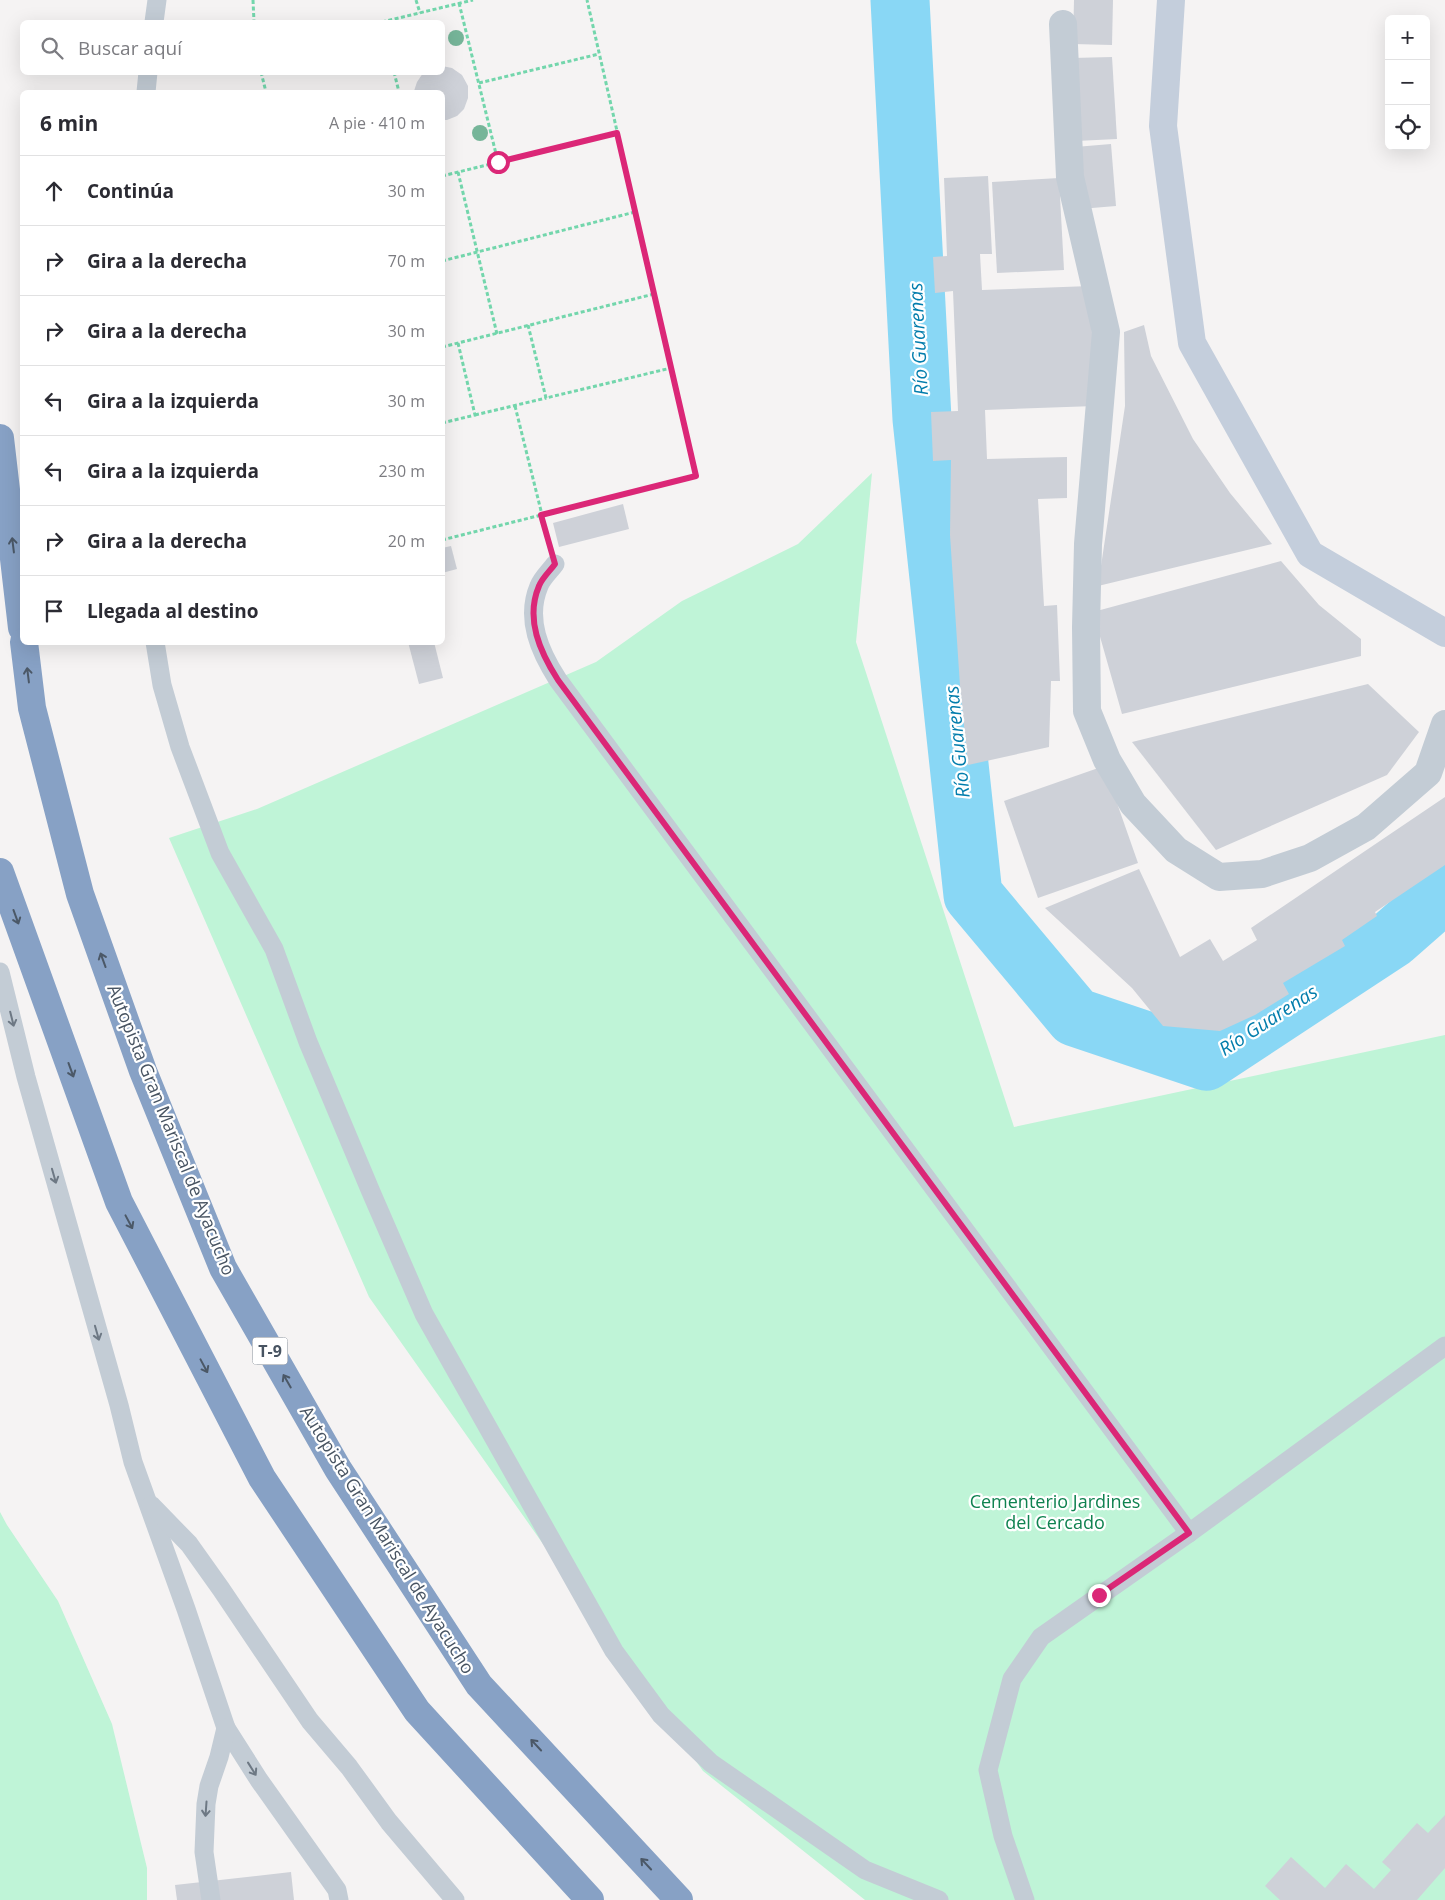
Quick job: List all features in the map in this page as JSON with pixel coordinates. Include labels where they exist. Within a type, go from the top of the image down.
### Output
[{"type":"highway","points":[[0,438],[20,611]]},
{"type":"highway","name":"Autopista Gran Mariscal de Ayacucho","points":[[24,645],[32,708],[80,894],[143,1071],[223,1268],[338,1469],[479,1685],[679,1900]]},
{"type":"highway","points":[[0,872],[118,1202],[262,1478],[417,1711],[590,1900]]},
{"type":"main road","points":[[1171,0],[1163,126],[1192,343],[1310,554],[1445,632]]},
{"type":"street","points":[[1063,24],[1070,177],[1106,332],[1088,544],[1086,627],[1087,711],[1107,760],[1133,804],[1176,850],[1219,877],[1262,874],[1310,858],[1366,827],[1428,773],[1445,724]]},
{"type":"lane","points":[[154,20],[157,0]]},
{"type":"lane","points":[[146,90],[148,75]]},
{"type":"lane","points":[[555,564],[539,586],[534,610],[536,636],[547,662],[558,680],[1189,1533]]},
{"type":"lane","points":[[155,645],[162,685],[180,747],[220,853],[274,949],[308,1042],[424,1314],[614,1651],[660,1715],[711,1763],[865,1870],[939,1900]]},
{"type":"lane","points":[[0,972],[26,1077],[119,1405],[133,1462],[186,1609],[226,1728],[259,1780],[337,1890],[339,1900]]},
{"type":"lane","points":[[1025,1900],[1003,1836],[988,1770],[1012,1679],[1041,1638],[1189,1533],[1445,1346]]},
{"type":"lane","points":[[145,1499],[189,1544],[310,1721],[349,1767],[389,1822],[455,1900]]},
{"type":"lane","points":[[211,1900],[204,1852],[206,1804],[209,1786],[226,1728]]},
{"type":"path","points":[[253,0],[254,20]]},
{"type":"path","points":[[416,0],[420,13]]},
{"type":"path","points":[[390,20],[473,0]]},
{"type":"path","points":[[445,539],[696,476],[587,0]]},
{"type":"path","points":[[459,3],[498,162]]},
{"type":"path","points":[[479,83],[599,54]]},
{"type":"path","points":[[262,75],[266,90]]},
{"type":"path","points":[[395,75],[398,90]]},
{"type":"path","points":[[445,175],[617,133]]},
{"type":"path","points":[[458,172],[497,334]]},
{"type":"path","points":[[445,260],[635,212]]},
{"type":"path","points":[[445,346],[654,294]]},
{"type":"path","points":[[528,325],[546,398]]},
{"type":"path","points":[[458,343],[475,415]]},
{"type":"path","points":[[445,422],[671,368]]},
{"type":"path","points":[[515,406],[541,515],[555,564]]},
{"type":"green space","name":"Cementerio Jardines del Cercado","points":[[872,473],[856,642],[1014,1127],[1445,1035],[1445,1900],[865,1900],[703,1771],[369,1297],[169,838],[257,809],[596,662],[682,601],[798,544]]},
{"type":"green space","points":[[0,1512],[58,1601],[112,1724],[147,1868],[147,1900],[0,1900]]},
{"type":"building","points":[[1074,0],[1113,0],[1112,45],[1073,44]]},
{"type":"building","points":[[1112,57],[1117,139],[1076,141],[1072,58]]},
{"type":"building","points":[[445,67],[452,68],[462,75],[468,86],[468,98],[464,109],[457,116],[445,120],[445,90],[415,90],[422,75],[445,75]]},
{"type":"building","points":[[1111,144],[1116,206],[1080,209],[1075,147]]},
{"type":"building","points":[[988,176],[992,254],[980,254],[982,290],[1090,286],[1095,406],[985,410],[987,459],[1067,457],[1067,498],[1038,499],[1044,606],[1057,605],[1060,681],[1051,681],[1049,747],[968,765],[960,686],[950,535],[951,460],[933,461],[931,412],[958,411],[953,291],[935,293],[933,257],[947,256],[944,178]]},
{"type":"building","points":[[1059,178],[1064,270],[997,273],[992,182]]},
{"type":"building","points":[[1144,325],[1151,356],[1193,439],[1230,493],[1272,544],[1098,586],[1125,406],[1124,332]]},
{"type":"building","points":[[623,504],[629,529],[559,547],[553,523]]},
{"type":"building","points":[[451,546],[457,569],[445,572],[445,547]]},
{"type":"building","points":[[1281,561],[1319,605],[1361,639],[1361,656],[1122,714],[1093,612]]},
{"type":"building","points":[[409,645],[435,645],[443,678],[419,684]]},
{"type":"building","points":[[1368,684],[1419,732],[1387,775],[1216,850],[1132,742]]},
{"type":"building","points":[[1104,766],[1138,863],[1038,898],[1004,801]]},
{"type":"building","points":[[1445,797],[1445,865],[1375,912],[1377,916],[1342,940],[1345,946],[1283,983],[1289,994],[1255,1015],[1220,1031],[1163,1026],[1132,988],[1045,908],[1139,869],[1180,957],[1210,939],[1223,961],[1257,940],[1251,928]]},
{"type":"building","points":[[1445,1815],[1445,1868],[1417,1900],[1280,1900],[1265,1886],[1291,1857],[1325,1888],[1346,1864],[1374,1889],[1391,1870],[1382,1862],[1417,1823],[1428,1833]]},
{"type":"building","points":[[291,1872],[294,1900],[177,1900],[175,1885]]},
{"type":"waterway","name":"Río Guarenas","points":[[900,0],[922,419],[973,895],[1075,1017],[1206,1061],[1393,938],[1445,892]]},
{"type":"route","points":[[498,162],[617,133],[696,476],[541,515],[555,564],[539,586],[534,610],[536,636],[547,662],[558,680],[1189,1533],[1099,1595]]}]
